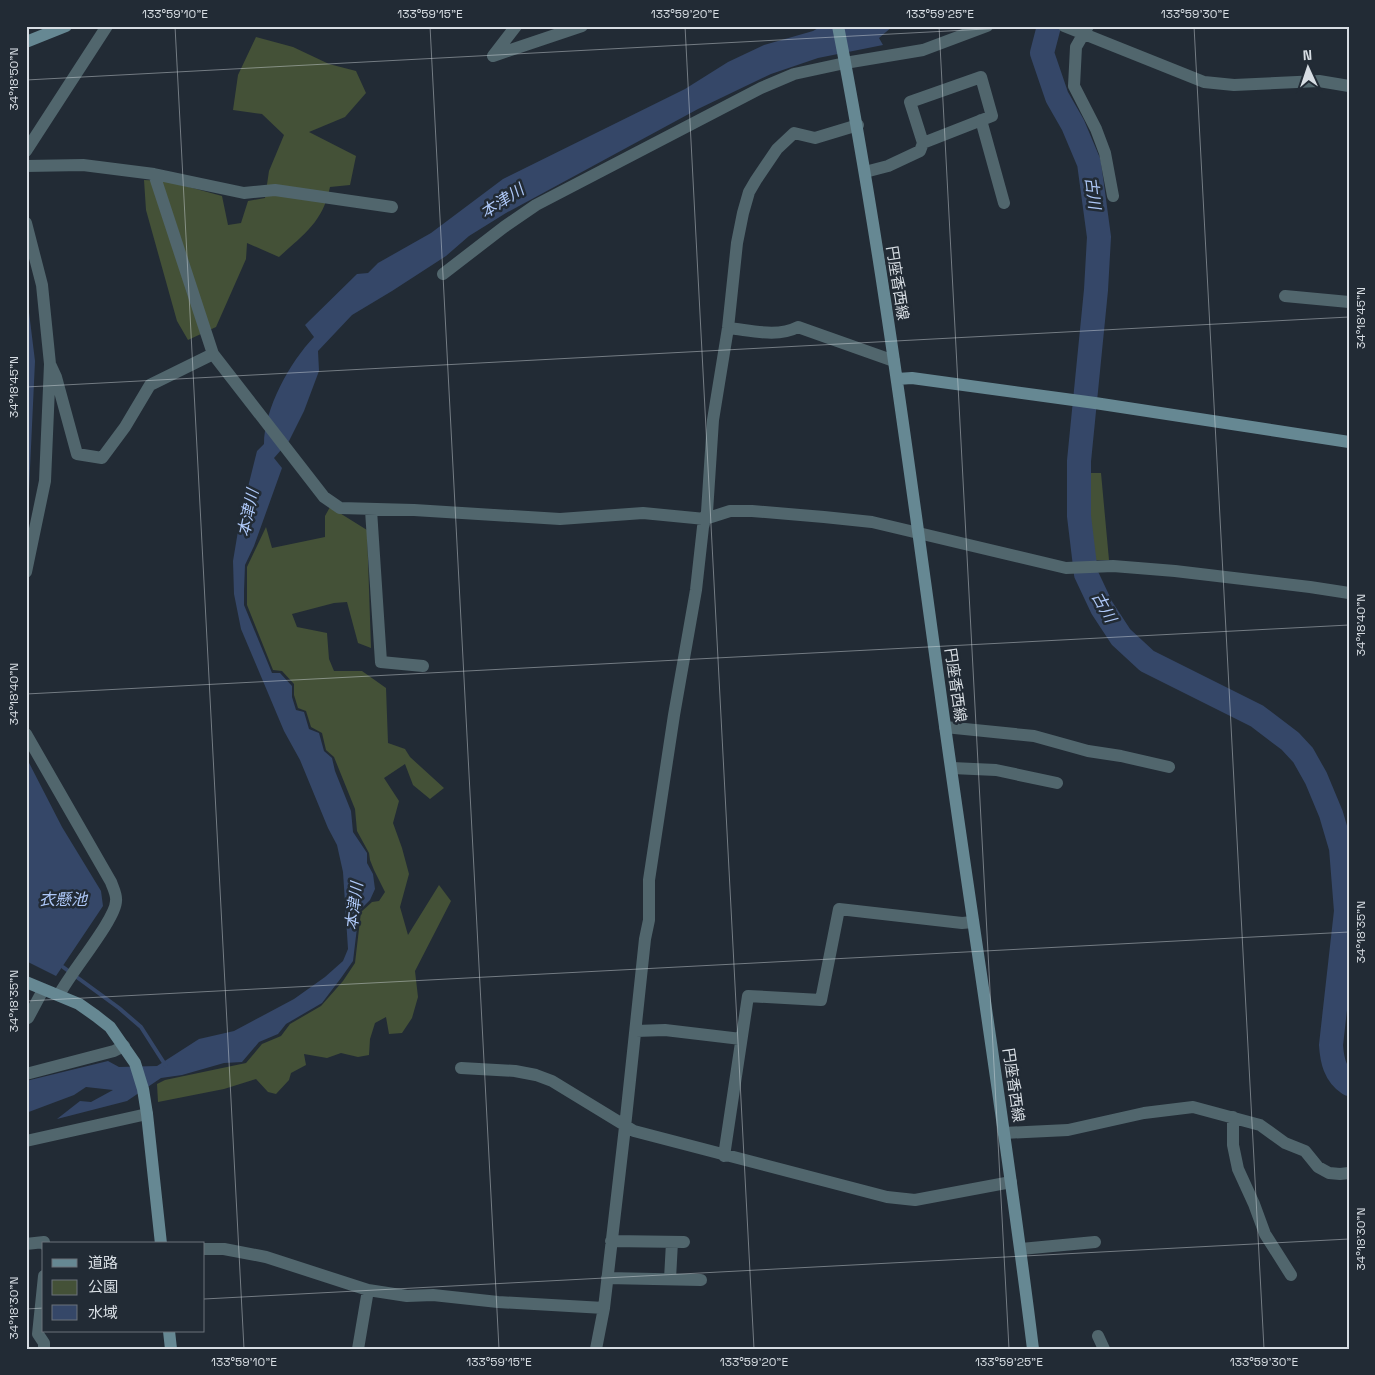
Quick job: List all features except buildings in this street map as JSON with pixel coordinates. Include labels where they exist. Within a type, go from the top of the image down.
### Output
[{"type":"main road","points":[[26,42],[66,26]]},
{"type":"main road","name":"円座香西線","points":[[838,26],[858,125],[897,379],[945,727],[1021,1249],[1033,1349]]},
{"type":"main road","points":[[897,379],[912,378],[1095,403],[1349,442]]},
{"type":"main road","points":[[26,982],[79,1004],[96,1016],[110,1027],[135,1063],[143,1088],[161,1242]]},
{"type":"main road","points":[[169,1332],[171,1349]]},
{"type":"street","points":[[26,151],[107,26]]},
{"type":"street","points":[[516,26],[493,56],[582,26]]},
{"type":"street","points":[[443,274],[536,205],[761,88],[794,74],[923,50],[986,26]]},
{"type":"street","points":[[1064,26],[1083,31],[1204,82],[1234,84],[1320,81],[1349,86]]},
{"type":"street","points":[[1083,31],[1076,47],[1074,86],[1102,145],[1113,196]]},
{"type":"street","points":[[864,172],[888,166],[920,151],[923,143],[910,102],[981,78],[992,116],[923,143]]},
{"type":"street","points":[[981,120],[1004,203]]},
{"type":"street","points":[[596,1349],[604,1308],[645,939],[649,920],[649,880],[707,512],[713,420],[728,328],[737,243],[743,213],[749,192],[756,180],[777,148],[794,133],[815,138],[858,125]]},
{"type":"street","points":[[26,166],[83,165],[154,174],[244,193],[275,190],[392,206]]},
{"type":"street","points":[[154,174],[212,354],[324,497],[340,508],[414,510],[560,519],[643,513],[705,519],[730,511],[752,511],[872,522],[1066,568],[1113,566],[1175,571],[1349,593]]},
{"type":"street","points":[[26,222],[40,279],[50,364],[45,481],[26,572]]},
{"type":"street","points":[[26,246],[40,279]]},
{"type":"street","points":[[1285,296],[1349,302]]},
{"type":"street","points":[[728,328],[775,333],[790,331],[798,327],[894,361]]},
{"type":"street","points":[[50,364],[56,377],[77,454],[102,458],[125,427],[150,385],[212,354]]},
{"type":"street","points":[[371,510],[381,662],[423,666]]},
{"type":"street","points":[[945,727],[1034,736],[1088,751],[1169,767]]},
{"type":"street","points":[[26,734],[111,882],[117,900],[113,915],[67,980],[59,995]]},
{"type":"street","points":[[952,768],[996,770],[1057,783]]},
{"type":"street","points":[[724,1156],[748,996],[821,1000],[839,909],[962,924],[973,922]]},
{"type":"street","points":[[28,1018],[43,990]]},
{"type":"street","points":[[636,1031],[665,1030],[742,1039]]},
{"type":"street","points":[[26,1074],[125,1048]]},
{"type":"street","points":[[461,1068],[515,1071],[536,1075],[552,1081],[634,1131],[887,1197],[915,1200],[1011,1182]]},
{"type":"street","points":[[1004,1133],[1068,1130],[1144,1113],[1193,1107],[1260,1125],[1285,1143],[1305,1151],[1318,1167],[1329,1173],[1349,1173]]},
{"type":"street","points":[[26,1141],[146,1111]]},
{"type":"street","points":[[1233,1117],[1233,1145],[1238,1169],[1265,1234],[1291,1275]]},
{"type":"street","points":[[611,1241],[678,1242],[670,1280]]},
{"type":"street","points":[[26,1244],[42,1242]]},
{"type":"street","points":[[1021,1249],[1095,1242]]},
{"type":"street","points":[[205,1250],[224,1249],[266,1257],[368,1290],[407,1296],[433,1295],[498,1302],[604,1308]]},
{"type":"street","points":[[607,1278],[700,1280]]},
{"type":"street","points":[[42,1286],[32,1334],[44,1343],[44,1349]]},
{"type":"street","points":[[358,1349],[368,1290]]},
{"type":"street","points":[[1098,1336],[1104,1349]]},
{"type":"green space","points":[[256,37],[293,47],[329,64],[356,71],[366,93],[345,117],[309,132],[356,156],[350,185],[330,187],[323,209],[317,218],[304,234],[279,257],[247,243],[246,259],[216,327],[188,340],[177,321],[146,210],[144,180],[167,181],[222,196],[228,225],[241,223],[248,201],[265,198],[269,171],[284,135],[262,114],[233,110],[238,75]]},
{"type":"green space","points":[[1085,473],[1101,473],[1109,560],[1089,560],[1083,486]]},
{"type":"green space","points":[[330,507],[367,530],[371,648],[358,643],[347,602],[334,603],[292,614],[297,627],[327,633],[329,659],[334,671],[362,671],[386,688],[388,743],[405,749],[410,757],[444,788],[430,799],[413,785],[405,764],[384,778],[399,801],[393,823],[409,874],[400,907],[408,935],[439,885],[451,901],[415,971],[418,997],[412,1018],[402,1033],[389,1034],[386,1017],[375,1023],[370,1039],[369,1055],[358,1057],[341,1053],[327,1058],[304,1054],[306,1065],[291,1073],[289,1080],[276,1094],[268,1092],[256,1079],[224,1089],[158,1102],[157,1084],[165,1080],[246,1063],[262,1044],[281,1036],[290,1024],[321,1006],[343,981],[355,963],[361,912],[372,902],[379,901],[385,892],[374,870],[369,853],[357,831],[355,809],[334,757],[326,750],[322,733],[311,727],[306,711],[298,708],[294,695],[294,684],[282,671],[273,670],[247,605],[247,567],[266,527],[272,548],[325,537],[325,516]]},
{"type":"water","name":"本津川","points":[[822,26],[893,26],[879,38],[883,45],[818,58],[771,74],[698,109],[506,213],[469,236],[446,256],[352,315],[318,351],[319,371],[304,411],[289,441],[274,458],[282,468],[254,546],[245,565],[244,605],[272,673],[280,673],[292,686],[292,697],[296,710],[304,712],[309,729],[319,733],[324,751],[332,758],[335,771],[351,811],[353,832],[367,853],[367,863],[373,874],[375,889],[370,900],[359,911],[353,961],[322,1003],[286,1024],[278,1034],[259,1042],[242,1062],[224,1063],[182,1075],[161,1078],[127,1101],[57,1119],[80,1101],[91,1102],[113,1090],[86,1087],[74,1095],[26,1113],[26,1081],[108,1061],[119,1067],[157,1066],[199,1039],[234,1031],[294,999],[325,977],[343,961],[348,949],[343,872],[337,845],[300,760],[284,731],[241,629],[234,594],[233,561],[240,519],[257,451],[264,444],[268,416],[280,387],[296,359],[314,337],[305,325],[357,274],[368,273],[378,263],[431,233],[503,179],[685,89],[728,62],[764,45],[813,31]]},
{"type":"water","points":[[26,288],[35,361],[29,490],[26,506]]},
{"type":"water","name":"衣懸池","points":[[26,757],[62,827],[101,891],[103,906],[56,976],[26,961]]},
{"type":"waterway","name":"古川","points":[[1049,26],[1042,53],[1057,97],[1073,125],[1089,163],[1099,237],[1096,290],[1079,461],[1079,516],[1086,574],[1102,608],[1121,637],[1147,661],[1257,716],[1290,741],[1303,755],[1316,778],[1331,814],[1341,848],[1346,911],[1331,1045],[1337,1072],[1349,1084]]},
{"type":"waterway","points":[[63,967],[119,1008],[141,1027],[166,1066]]}]
